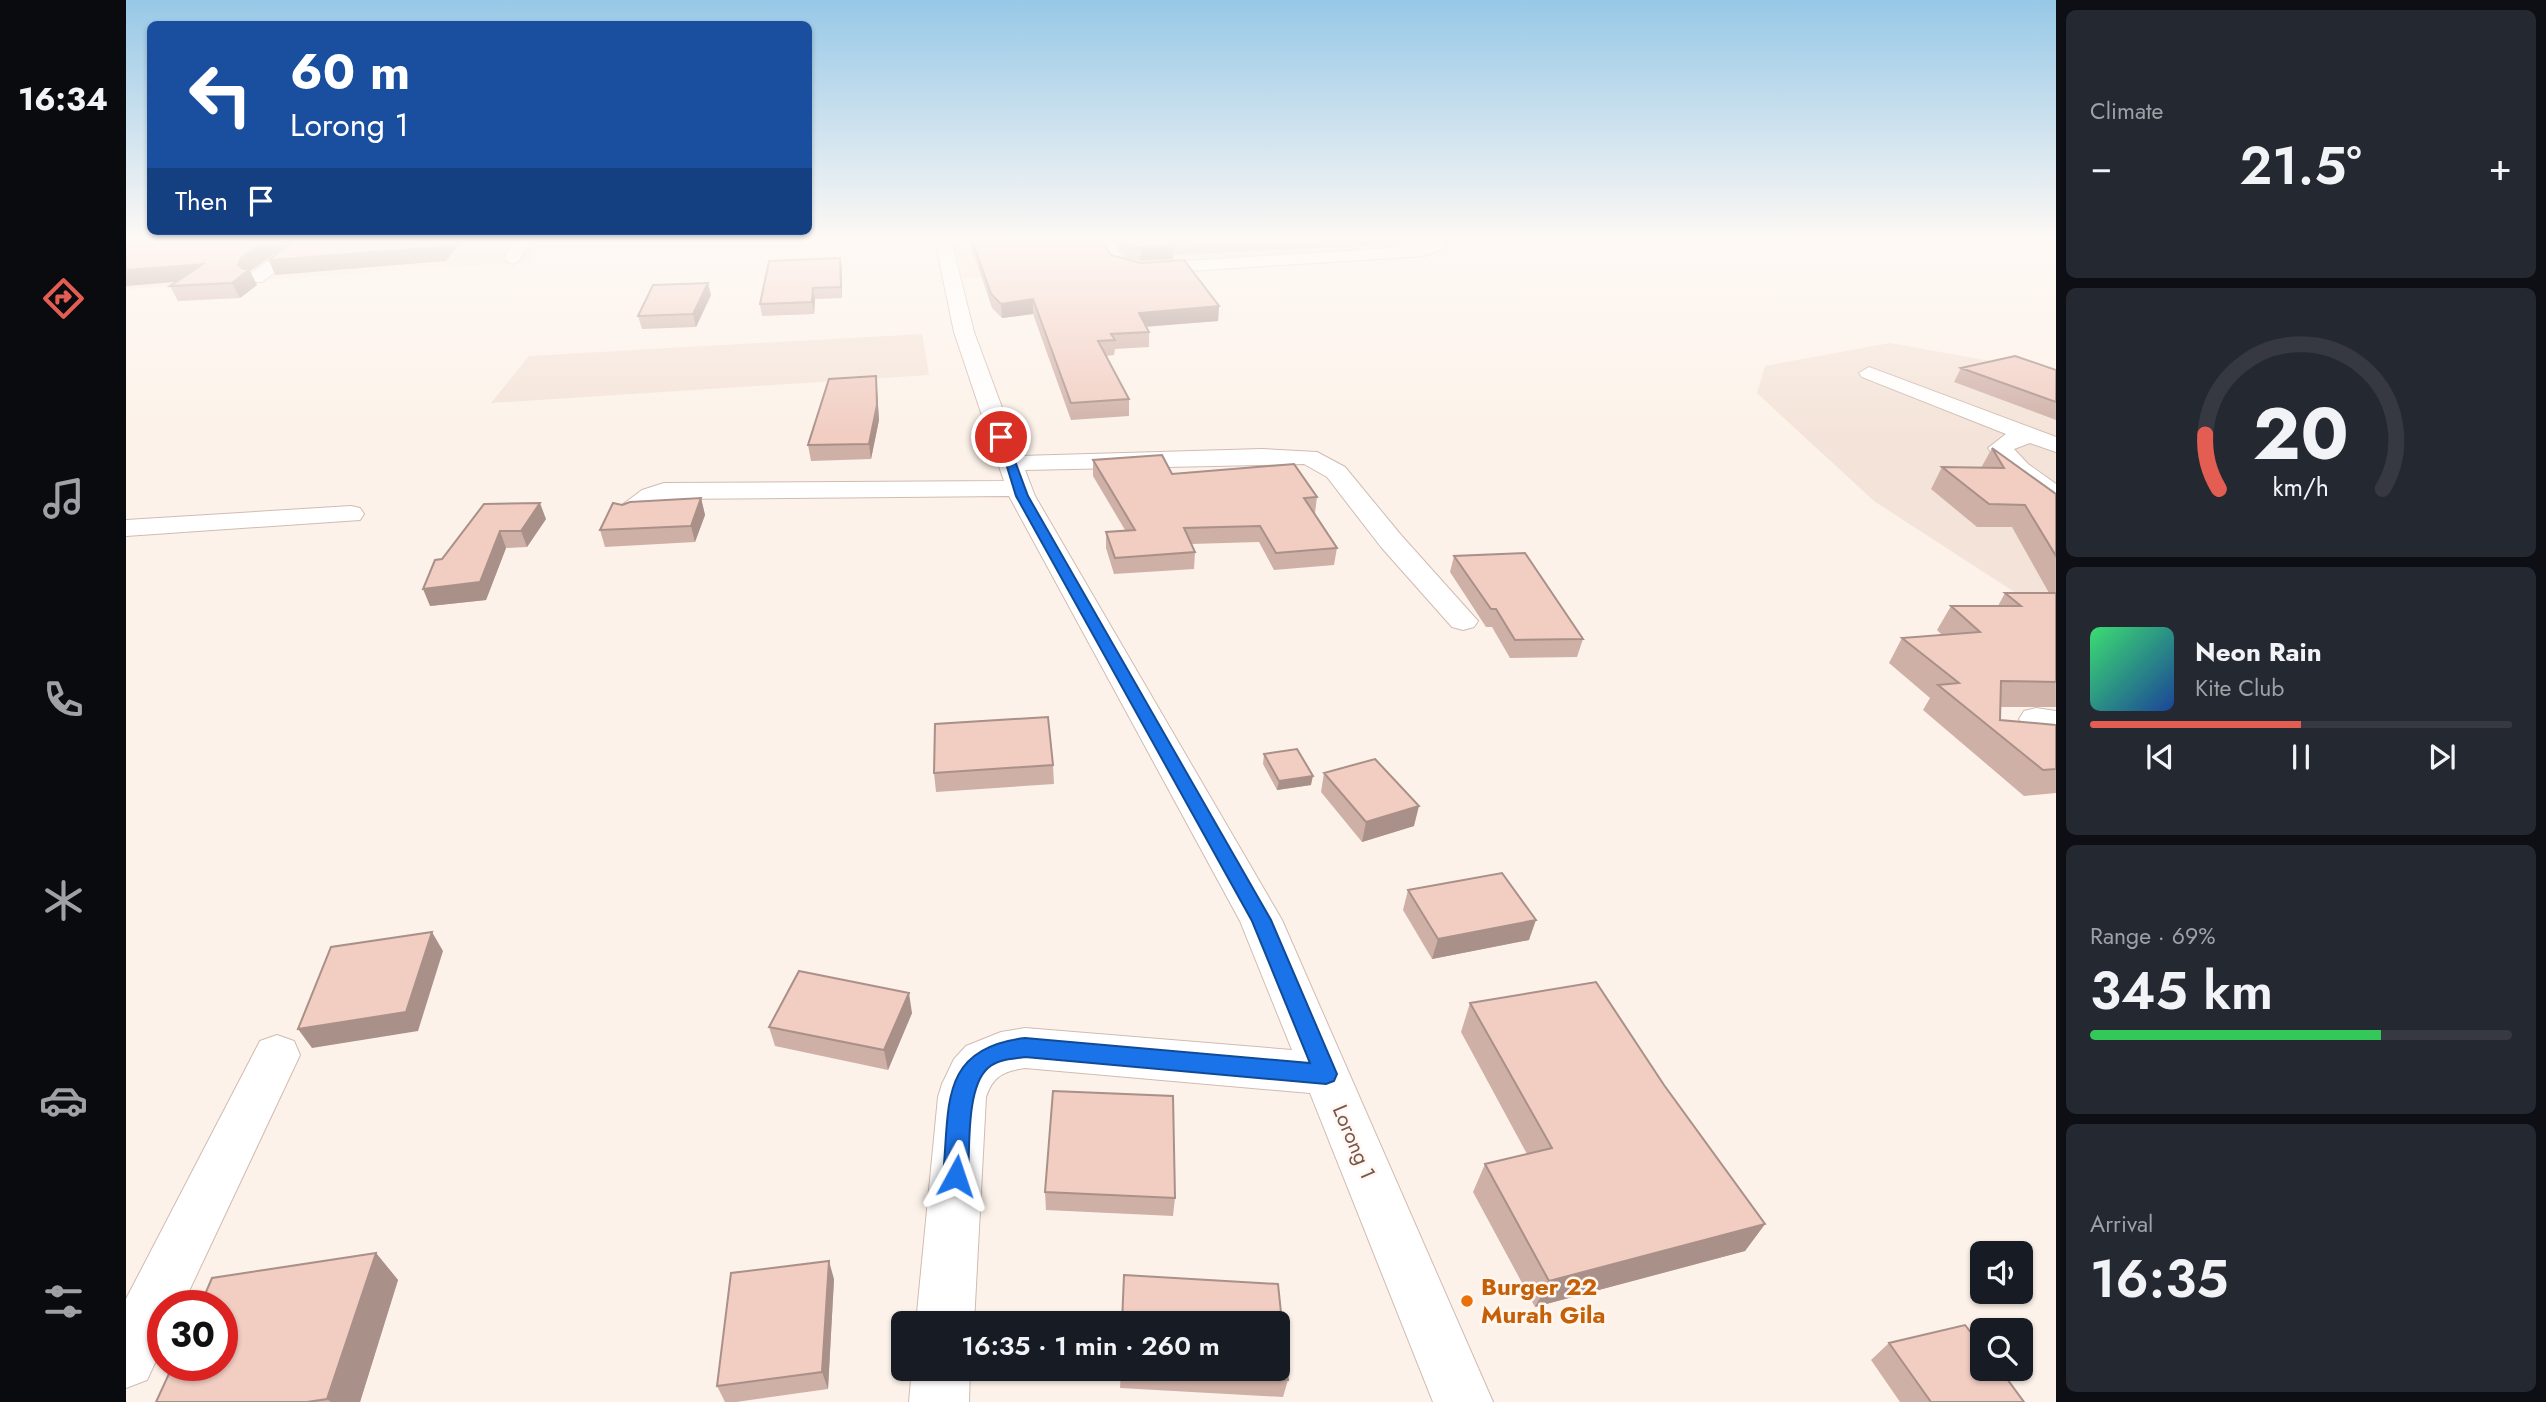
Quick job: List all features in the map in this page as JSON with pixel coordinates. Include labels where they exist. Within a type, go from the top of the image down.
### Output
[{"type":"street","name":"Lorong 1","points":[[958,305],[964,332],[1014,475],[1261,920],[1463,1402]]},
{"type":"street","points":[[1869,373],[2056,445]]},
{"type":"street","points":[[2031,436],[2013,439],[2000,448],[2019,469],[2056,496]]},
{"type":"street","points":[[627,511],[651,495],[664,491],[1014,475],[1262,456],[1318,460],[1336,472],[1391,541],[1463,621]]},
{"type":"street","points":[[126,528],[351,514]]},
{"type":"street","points":[[946,1311],[962,1097],[968,1076],[980,1061],[1000,1050],[1025,1048],[1326,1074]]},
{"type":"street","points":[[126,1359],[277,1055]]},
{"type":"street","points":[[939,1402],[940,1381]]},
{"type":"shaded area","points":[[922,334],[929,375],[491,403],[529,356]]},
{"type":"shaded area","points":[[1890,343],[2056,373],[2056,619],[1874,501],[1757,393],[1765,366]]},
{"type":"building","points":[[643,305],[697,305],[693,314],[638,316]]},
{"type":"building","points":[[1035,305],[1219,306],[1139,313],[1149,332],[1111,334],[1115,340],[1098,341],[1129,399],[1071,403]]},
{"type":"building","points":[[2015,356],[2056,370],[2056,402],[1961,368]]},
{"type":"building","points":[[876,376],[877,405],[869,444],[808,445],[829,379]]},
{"type":"building","points":[[1992,448],[2056,494],[2056,556],[2025,505],[1989,504],[1942,467],[2004,468]]},
{"type":"building","points":[[1162,455],[1172,474],[1294,464],[1317,497],[1304,498],[1337,548],[1276,553],[1260,526],[1184,528],[1195,552],[1115,558],[1106,532],[1135,530],[1093,460]]},
{"type":"building","points":[[701,498],[691,526],[600,530],[613,503],[622,505],[630,502]]},
{"type":"building","points":[[540,503],[521,531],[500,531],[480,582],[423,589],[435,560],[442,559],[484,504]]},
{"type":"building","points":[[1525,553],[1583,639],[1515,640],[1496,609],[1491,609],[1454,556]]},
{"type":"building","points":[[2005,593],[2056,593],[2056,682],[2001,681],[2000,720],[2056,725],[2056,769],[2043,770],[1938,685],[1959,683],[1902,638],[1980,632],[1951,606],[2021,606]]},
{"type":"building","points":[[1048,717],[1053,765],[934,773],[935,724]]},
{"type":"building","points":[[1297,749],[1313,776],[1279,781],[1264,754]]},
{"type":"building","points":[[1375,759],[1419,806],[1366,822],[1324,773]]},
{"type":"building","points":[[1502,873],[1536,920],[1438,939],[1408,890]]},
{"type":"building","points":[[432,932],[406,1012],[298,1029],[331,947]]},
{"type":"building","points":[[799,971],[909,993],[884,1050],[769,1027]]},
{"type":"building","points":[[1596,982],[1664,1085],[1765,1224],[1549,1281],[1485,1164],[1552,1148],[1470,1003]]},
{"type":"building","points":[[1053,1091],[1173,1096],[1175,1198],[1045,1192]]},
{"type":"building","points":[[376,1253],[327,1399],[307,1402],[156,1402],[166,1381],[238,1381],[238,1290],[207,1290],[212,1278]]},
{"type":"building","points":[[829,1261],[822,1372],[717,1386],[731,1273]]},
{"type":"building","points":[[1124,1275],[1278,1284],[1281,1311],[1122,1311]]},
{"type":"building","points":[[1965,1325],[1970,1331],[1970,1381],[2009,1381],[2024,1402],[1931,1402],[1889,1343]]},
{"type":"place","name":"Burger 22 Murah Gila","points":[[1467,1301]]},
{"type":"route","points":[[956,1176],[962,1097],[968,1076],[980,1061],[1000,1050],[1025,1048],[1326,1074],[1261,920],[1022,496],[1001,437]]}]
